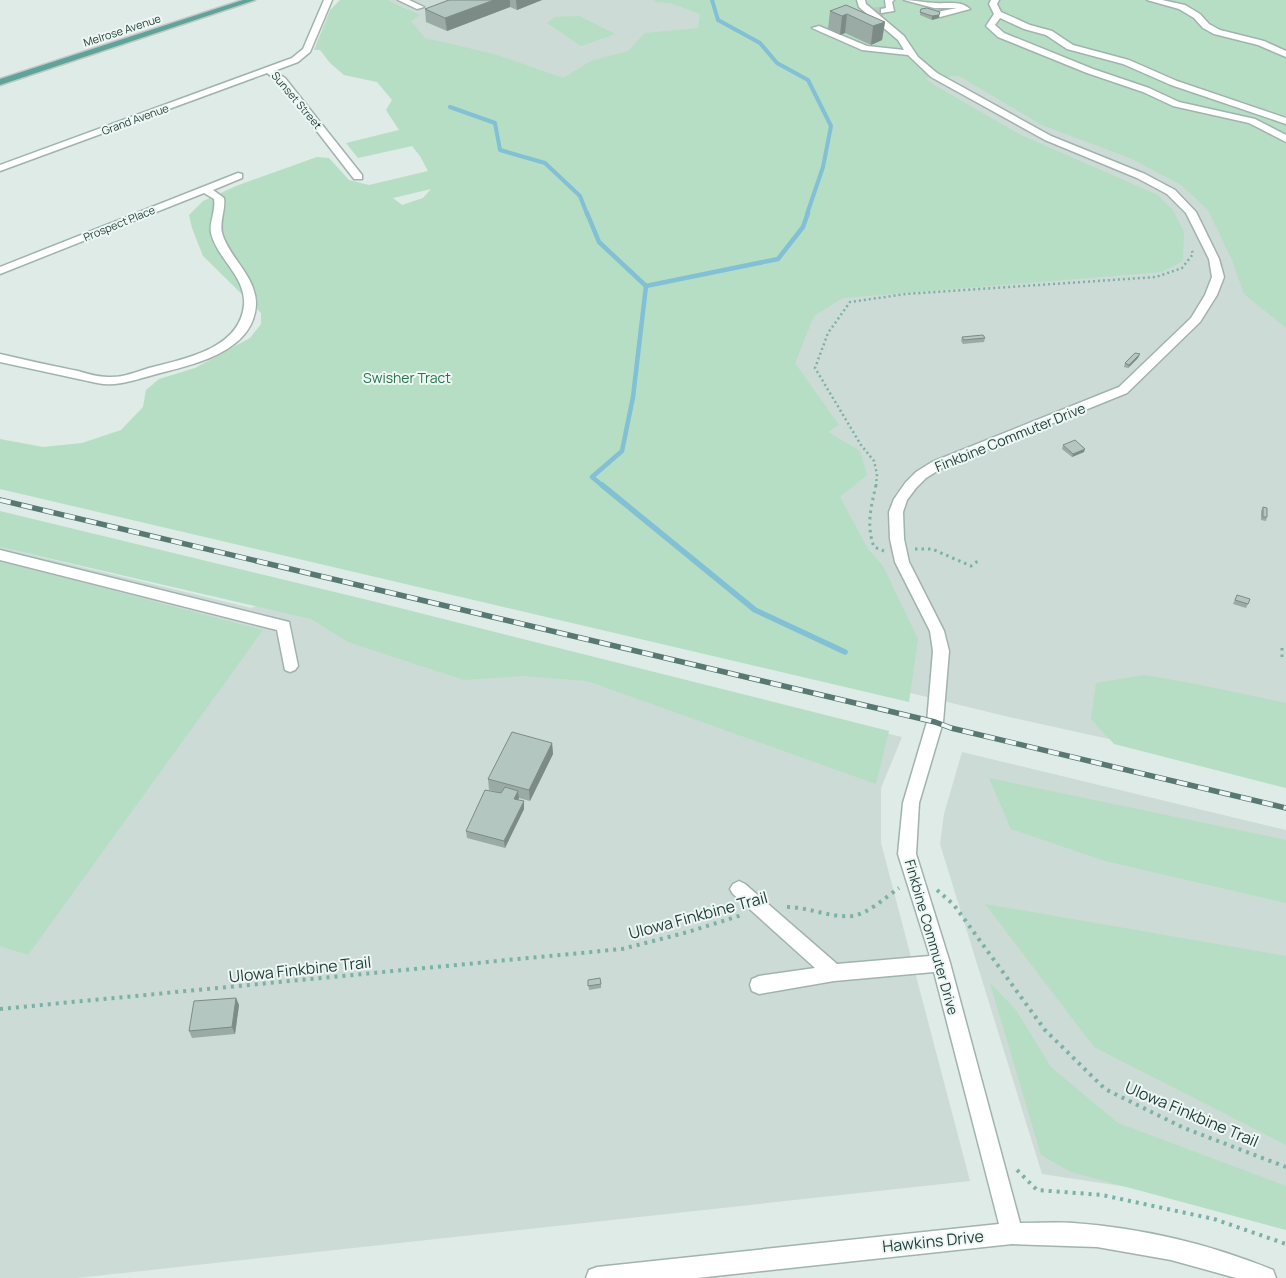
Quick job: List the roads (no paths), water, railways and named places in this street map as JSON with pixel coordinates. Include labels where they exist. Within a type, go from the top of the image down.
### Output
[{"type":"main road","name":"Melrose Avenue","points":[[0,82],[251,0]]},
{"type":"street","name":"Sunset Street","points":[[269,71],[305,54],[327,3],[337,0]]},
{"type":"street","points":[[402,0],[420,7]]},
{"type":"street","name":"Finkbine Commuter Drive","points":[[861,0],[862,5],[901,38],[924,68],[934,75],[1048,138],[1141,176],[1171,192],[1191,212],[1214,260],[1218,277],[1211,295],[1196,320],[1123,390],[1110,397],[1003,437],[937,465],[921,475],[901,499],[896,512],[897,539],[905,551],[902,562],[937,631],[941,650],[935,722],[917,776],[910,812],[907,854],[941,963],[1012,1233]]},
{"type":"street","points":[[884,11],[891,9],[888,1],[890,0]]},
{"type":"street","points":[[908,0],[934,6],[956,5],[966,9],[940,14]]},
{"type":"street","points":[[995,0],[994,4],[998,14],[1027,28],[1049,33],[1070,47],[1126,62],[1174,83],[1286,121]]},
{"type":"street","points":[[1151,0],[1182,6],[1197,16],[1206,26],[1218,32],[1261,43],[1286,54]]},
{"type":"street","points":[[998,14],[990,26],[1000,35],[1090,71],[1146,90],[1176,104],[1252,122],[1286,139]]},
{"type":"street","points":[[832,22],[816,28],[865,48],[911,53]]},
{"type":"street","name":"Sunset Street","points":[[269,71],[282,80],[358,177]]},
{"type":"street","name":"Grand Avenue","points":[[0,168],[269,71]]},
{"type":"street","name":"Prospect Place","points":[[0,271],[238,176]]},
{"type":"street","points":[[0,358],[108,382],[191,361],[220,348],[242,330],[249,313],[249,293],[243,276],[218,238],[214,223],[221,206],[219,198],[205,189]]},
{"type":"street","points":[[0,555],[284,626],[290,666]]},
{"type":"street","points":[[739,890],[834,973]]},
{"type":"street","points":[[760,985],[834,973],[941,963]]},
{"type":"street","name":"Hawkins Drive","points":[[597,1278],[1012,1233],[1072,1234],[1134,1242],[1197,1256],[1266,1278]]},
{"type":"waterway","points":[[712,0],[718,20],[760,43],[777,63],[808,80],[831,126],[823,167],[807,214]]},
{"type":"waterway","points":[[450,107],[495,123],[500,150],[545,163],[580,196],[587,214]]},
{"type":"waterway","points":[[587,213],[599,242],[646,286]]},
{"type":"waterway","points":[[646,286],[778,259],[803,227],[808,213]]},
{"type":"waterway","points":[[603,486],[592,477],[622,451],[633,397],[646,286]]},
{"type":"waterway","points":[[602,485],[755,610],[845,652]]},
{"type":"tunnel","points":[[848,15],[884,11]]},
{"type":"railway","points":[[0,500],[935,722],[951,728],[1286,808]]},
{"type":"park label","name":"Swisher Tract","points":[[407,377]]}]
